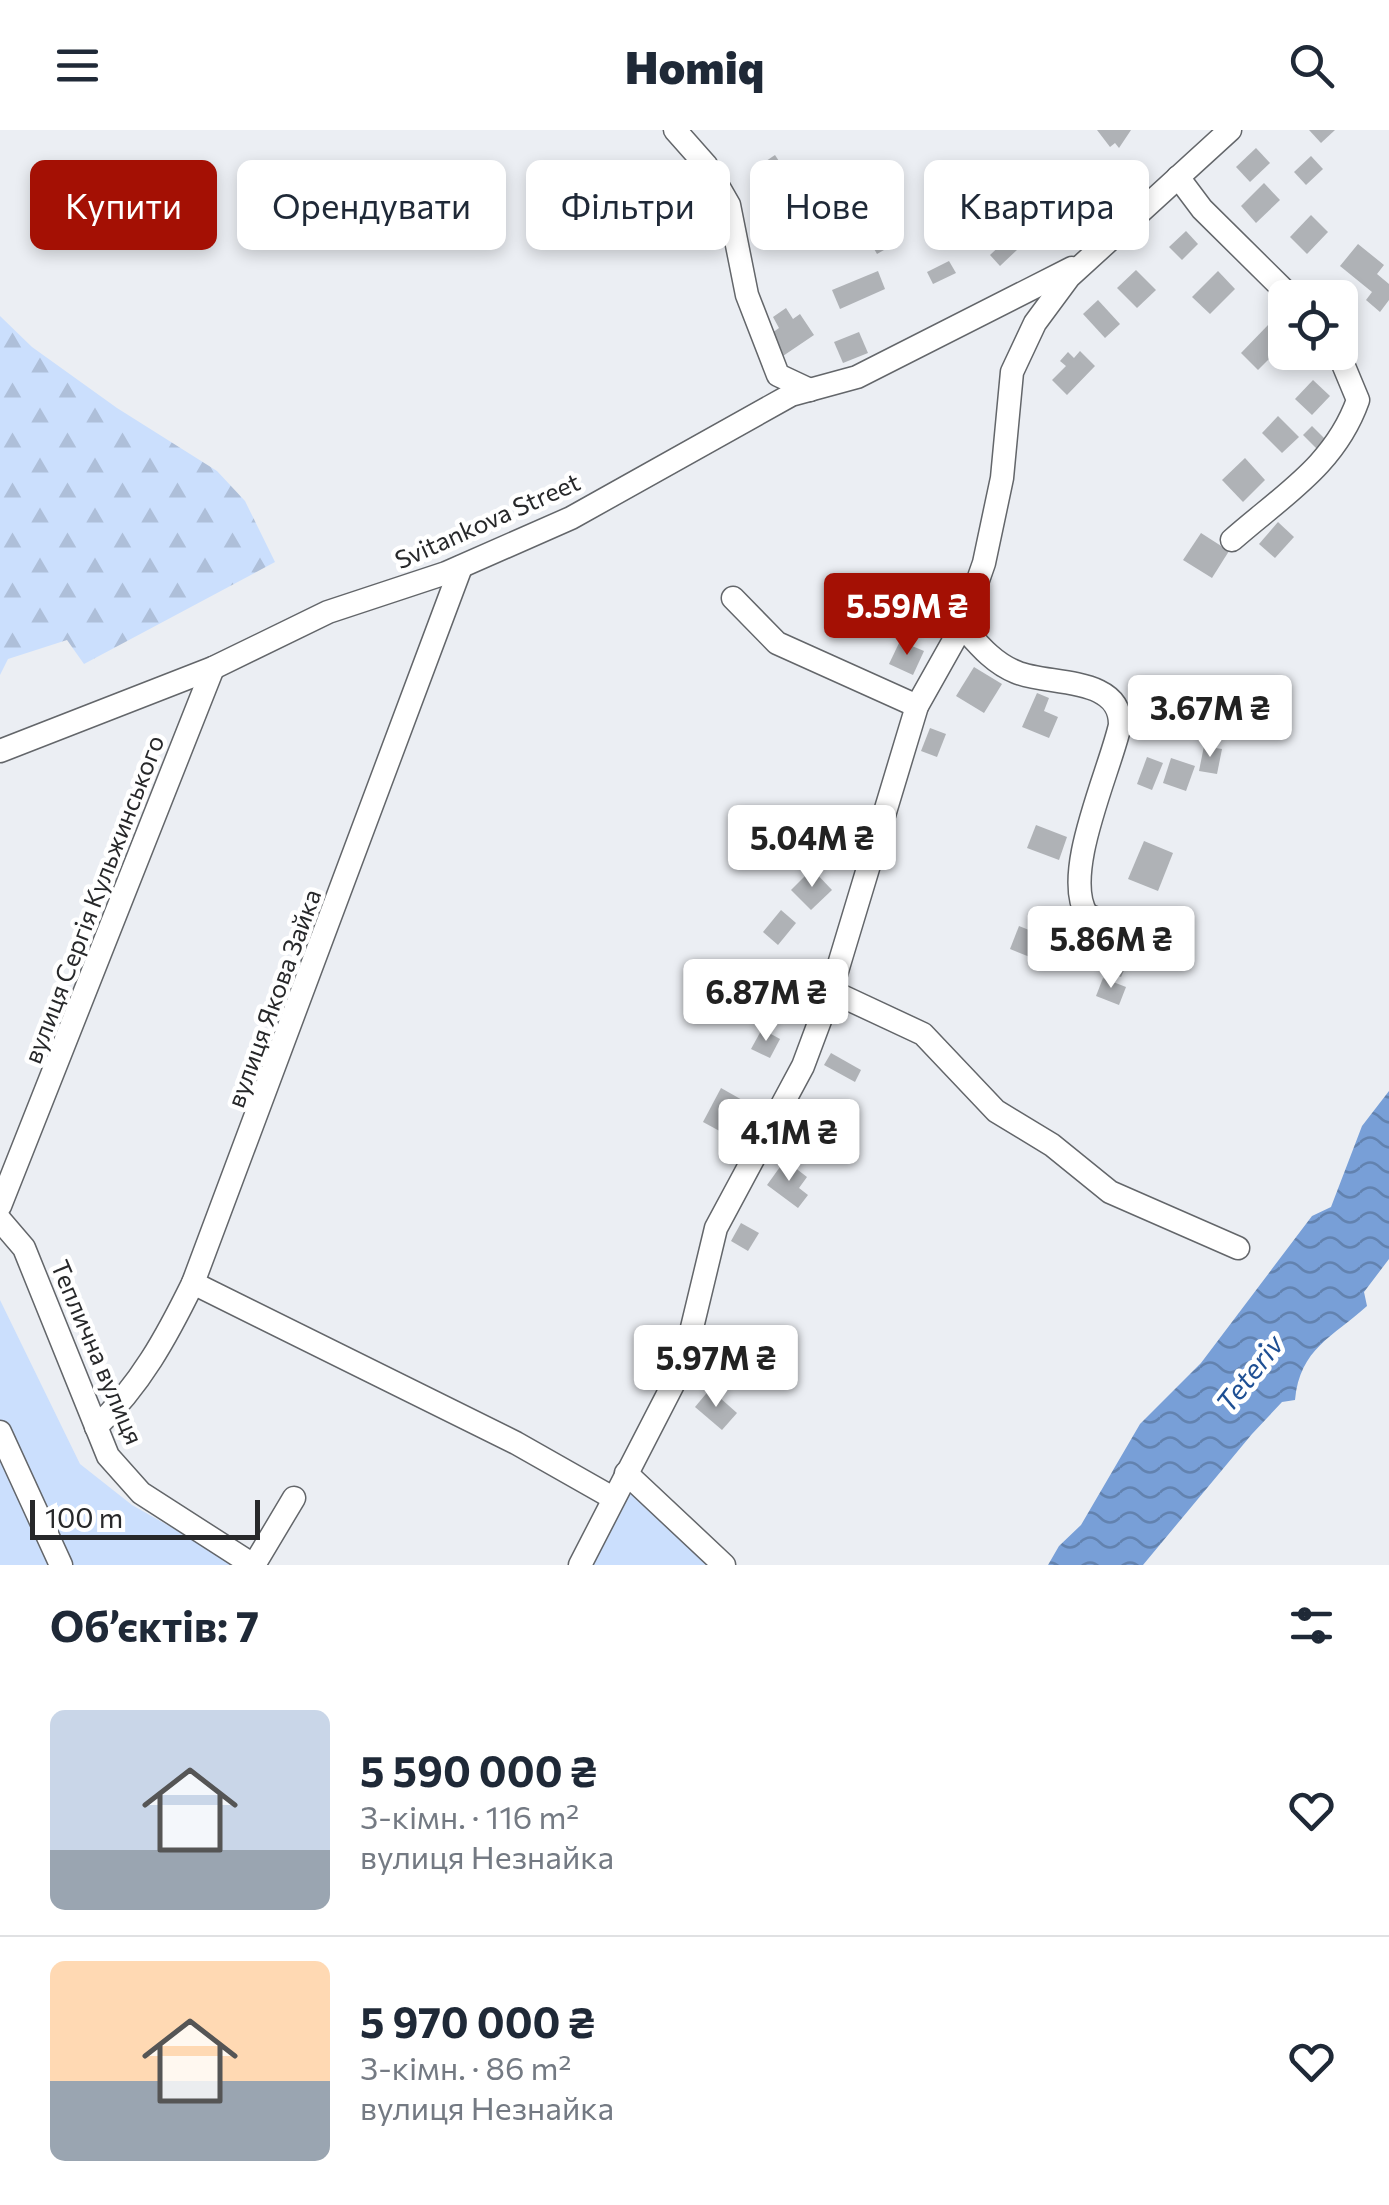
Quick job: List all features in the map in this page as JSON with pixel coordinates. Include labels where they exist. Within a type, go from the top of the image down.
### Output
[{"type":"street","points":[[675,130],[706,165],[729,204],[747,295],[778,375],[810,390]]},
{"type":"street","points":[[580,1565],[688,1354],[716,1228],[803,1066],[831,991],[918,706],[962,626],[998,504],[1012,372],[1034,324],[1089,259],[1230,130]]},
{"type":"street","points":[[1178,176],[1202,209],[1274,280]]},
{"type":"street","name":"Svitankova Street","points":[[0,750],[213,668],[328,612],[461,567],[570,518],[722,430],[810,390],[857,377],[1089,259]]},
{"type":"street","points":[[1232,540],[1328,457],[1348,429],[1358,400],[1346,370]]},
{"type":"street","name":"вулиця Якова Зайка","points":[[96,1427],[121,1404],[162,1345],[194,1283],[461,567]]},
{"type":"street","points":[[734,598],[777,643],[918,706]]},
{"type":"street","points":[[962,626],[990,657],[1012,671],[1089,688],[1118,710],[1120,725],[1092,822],[1080,903],[1087,915],[1125,930]]},
{"type":"street","name":"вулиця Сергія Кульжинського","points":[[0,1206],[213,668]]},
{"type":"street","points":[[1071,958],[1087,915]]},
{"type":"street","points":[[831,991],[924,1034],[988,1104],[1052,1145],[1110,1192],[1238,1248]]},
{"type":"street","name":"Теплична вулиця","points":[[0,1220],[24,1248],[108,1456],[141,1493],[253,1565]]},
{"type":"street","points":[[194,1283],[450,1408],[613,1498]]},
{"type":"street","points":[[0,1432],[61,1565]]},
{"type":"street","points":[[626,1473],[724,1565]]},
{"type":"street","points":[[253,1565],[294,1498]]},
{"type":"green space","points":[[0,316],[32,347],[117,408],[217,471],[245,501],[275,562],[84,664],[67,640],[8,659],[0,675]]},
{"type":"green space","points":[[0,1300],[80,1464],[132,1505],[238,1565],[0,1565]]},
{"type":"green space","points":[[633,1486],[716,1565],[593,1565]]},
{"type":"water","name":"Teteriv","points":[[1389,1091],[1389,1259],[1364,1292],[1367,1306],[1320,1345],[1304,1368],[1295,1400],[1282,1402],[1252,1434],[1143,1565],[1048,1565],[1059,1546],[1081,1525],[1140,1424],[1201,1363],[1312,1216],[1331,1207],[1362,1126]]},
{"type":"building","points":[[1097,130],[1131,130],[1119,148],[1115,143],[1110,147]]},
{"type":"building","points":[[1309,130],[1335,130],[1321,143]]},
{"type":"building","points":[[1256,148],[1270,163],[1250,182],[1236,167]]},
{"type":"building","points":[[1311,156],[1323,169],[1306,185],[1294,172]]},
{"type":"building","points":[[1264,183],[1280,200],[1256,223],[1241,206]]},
{"type":"building","points":[[1311,215],[1328,232],[1307,254],[1290,237]]},
{"type":"building","points":[[1186,231],[1198,244],[1182,260],[1169,247]]},
{"type":"building","points":[[1358,244],[1384,265],[1377,274],[1389,284],[1389,300],[1380,312],[1366,300],[1372,292],[1340,266]]},
{"type":"building","points":[[995,250],[1017,250],[1000,266],[990,255]]},
{"type":"building","points":[[949,261],[956,273],[933,284],[927,272]]},
{"type":"building","points":[[1136,270],[1156,290],[1137,308],[1117,288]]},
{"type":"building","points":[[878,271],[885,289],[840,309],[832,290]]},
{"type":"building","points":[[1218,271],[1235,289],[1210,314],[1192,297]]},
{"type":"building","points":[[1098,300],[1120,324],[1105,338],[1083,314]]},
{"type":"building","points":[[786,308],[793,319],[800,314],[814,335],[783,356],[769,335],[779,328],[773,317]]},
{"type":"building","points":[[1268,325],[1268,360],[1258,370],[1241,353]]},
{"type":"building","points":[[859,332],[868,353],[843,363],[834,342]]},
{"type":"building","points":[[1080,351],[1095,366],[1067,395],[1052,380],[1066,366],[1060,361],[1068,352],[1074,358]]},
{"type":"building","points":[[1313,380],[1330,396],[1312,415],[1295,399]]},
{"type":"building","points":[[1278,416],[1299,437],[1282,453],[1262,433]]},
{"type":"building","points":[[1312,426],[1327,441],[1318,450],[1303,435]]},
{"type":"building","points":[[1245,458],[1265,480],[1243,502],[1222,480]]},
{"type":"building","points":[[1278,522],[1294,537],[1275,558],[1259,544]]},
{"type":"building","points":[[1201,533],[1229,551],[1212,578],[1183,560]]},
{"type":"building","points":[[900,641],[924,651],[913,675],[889,664]]},
{"type":"building","points":[[974,667],[1002,684],[984,713],[956,696]]},
{"type":"building","points":[[1037,693],[1049,698],[1044,711],[1058,717],[1049,738],[1022,727]]},
{"type":"building","points":[[930,728],[946,734],[937,757],[921,751]]},
{"type":"building","points":[[1204,746],[1222,749],[1217,774],[1199,771]]},
{"type":"building","points":[[1147,757],[1163,763],[1152,790],[1137,784]]},
{"type":"building","points":[[1171,758],[1195,766],[1186,791],[1163,783]]},
{"type":"building","points":[[1036,825],[1067,837],[1059,860],[1027,848]]},
{"type":"building","points":[[1144,841],[1173,853],[1158,891],[1128,879]]},
{"type":"building","points":[[812,869],[832,890],[811,910],[791,890]]},
{"type":"building","points":[[781,910],[796,923],[778,945],[763,932]]},
{"type":"building","points":[[1019,926],[1049,938],[1040,961],[1010,949]]},
{"type":"building","points":[[1100,927],[1123,936],[1113,961],[1126,966],[1121,977],[1085,963]]},
{"type":"building","points":[[1103,978],[1126,987],[1119,1005],[1096,996]]},
{"type":"building","points":[[762,1029],[780,1039],[770,1058],[751,1049]]},
{"type":"building","points":[[831,1053],[861,1070],[855,1082],[824,1065]]},
{"type":"building","points":[[721,1088],[744,1101],[727,1135],[703,1122]]},
{"type":"building","points":[[785,1160],[807,1177],[799,1188],[808,1195],[798,1208],[767,1185]]},
{"type":"building","points":[[741,1223],[759,1233],[748,1251],[731,1241]]},
{"type":"building","points":[[710,1389],[737,1413],[722,1430],[695,1407]]}]
